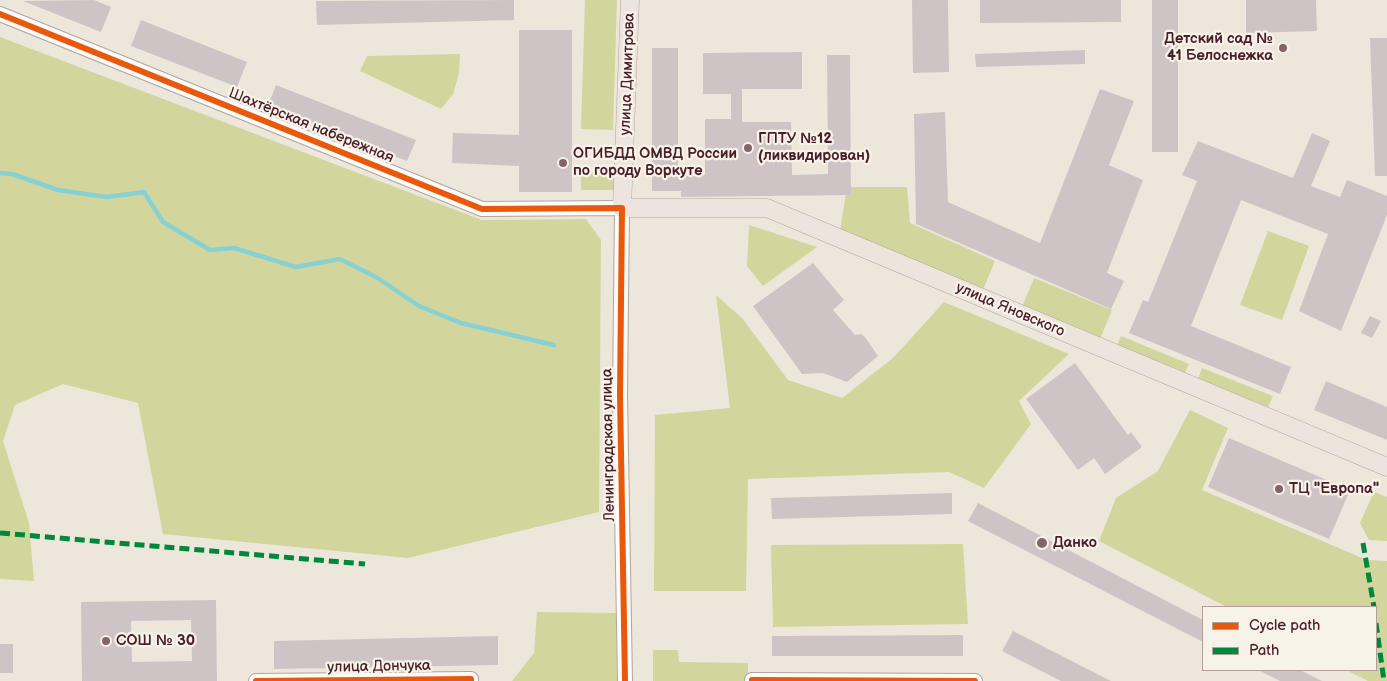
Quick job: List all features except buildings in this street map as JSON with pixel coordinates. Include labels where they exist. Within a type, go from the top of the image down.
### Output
[{"type":"main road","name":"улица Димитрова","points":[[622,208],[630,0]]},
{"type":"main road","name":"улица Яновского","points":[[622,208],[767,208],[1387,468]]},
{"type":"street","name":"Шахтёрская набережная","points":[[0,14],[482,209],[622,208]]},
{"type":"street","name":"Ленинградская улица","points":[[622,208],[620,395],[625,681]]},
{"type":"street","name":"улица Дончука","points":[[256,681],[471,680]]},
{"type":"street","points":[[752,680],[975,681]]},
{"type":"green space","points":[[585,0],[617,0],[613,130],[581,129]]},
{"type":"green space","points":[[0,37],[482,220],[586,219],[601,240],[599,512],[408,558],[163,534],[138,403],[63,384],[15,405],[3,441],[29,523],[34,581],[0,579]]},
{"type":"green space","points":[[460,54],[459,73],[453,94],[441,109],[360,71],[367,56]]},
{"type":"green space","points":[[581,172],[614,172],[614,190],[581,190]]},
{"type":"green space","points":[[847,187],[907,187],[910,223],[995,261],[982,292],[840,231]]},
{"type":"green space","points":[[749,225],[817,247],[763,286],[747,266]]},
{"type":"green space","points":[[1268,231],[1309,246],[1282,320],[1240,305]]},
{"type":"green space","points":[[1034,278],[1112,310],[1100,339],[1022,307]]},
{"type":"green space","points":[[716,295],[742,318],[788,380],[842,398],[893,358],[944,302],[1069,354],[1019,401],[1031,424],[984,488],[949,472],[748,479],[746,591],[654,591],[655,415],[730,408]]},
{"type":"green space","points":[[1121,336],[1189,364],[1185,373],[1117,345]]},
{"type":"green space","points":[[1202,368],[1273,396],[1268,407],[1198,379]]},
{"type":"green space","points":[[1190,410],[1228,428],[1202,490],[1367,560],[1387,561],[1387,681],[1368,681],[1348,671],[1377,671],[1377,606],[1225,606],[1099,541],[1116,498],[1158,471]]},
{"type":"green space","points":[[1374,492],[1387,497],[1387,541],[1369,540],[1360,523]]},
{"type":"green space","points":[[963,544],[968,624],[773,627],[771,545]]},
{"type":"green space","points":[[537,612],[616,613],[617,681],[512,681],[534,653]]},
{"type":"green space","points":[[653,650],[678,650],[679,662],[748,663],[748,681],[653,681]]},
{"type":"waterway","points":[[0,173],[12,174],[58,190],[107,197],[144,192],[163,222],[210,250],[234,248],[296,267],[340,259],[376,277],[419,306],[461,323],[554,345]]},
{"type":"marked path","points":[[0,533],[365,564]]},
{"type":"marked path","points":[[1363,543],[1374,606]]},
{"type":"marked path","points":[[1377,630],[1384,681]]},
{"type":"cycle path","points":[[0,14],[482,209],[622,208],[620,395],[625,681]]},
{"type":"cycle path","points":[[256,681],[471,679],[471,681]]},
{"type":"cycle path","points":[[752,680],[975,681]]},
{"type":"place","name":"Детский сад № 41 Белоснежка","points":[[1283,48]]},
{"type":"place","name":"ГПТУ №12 (ликвидирован)","points":[[748,148]]},
{"type":"place","name":"ОГИБДД ОМВД России по городу Воркуте","points":[[563,163]]},
{"type":"place","name":"ТЦ \"Европа\"","points":[[1279,489]]},
{"type":"place","name":"Данко","points":[[1042,543]]},
{"type":"place","name":"СОШ № 30","points":[[106,641]]}]
